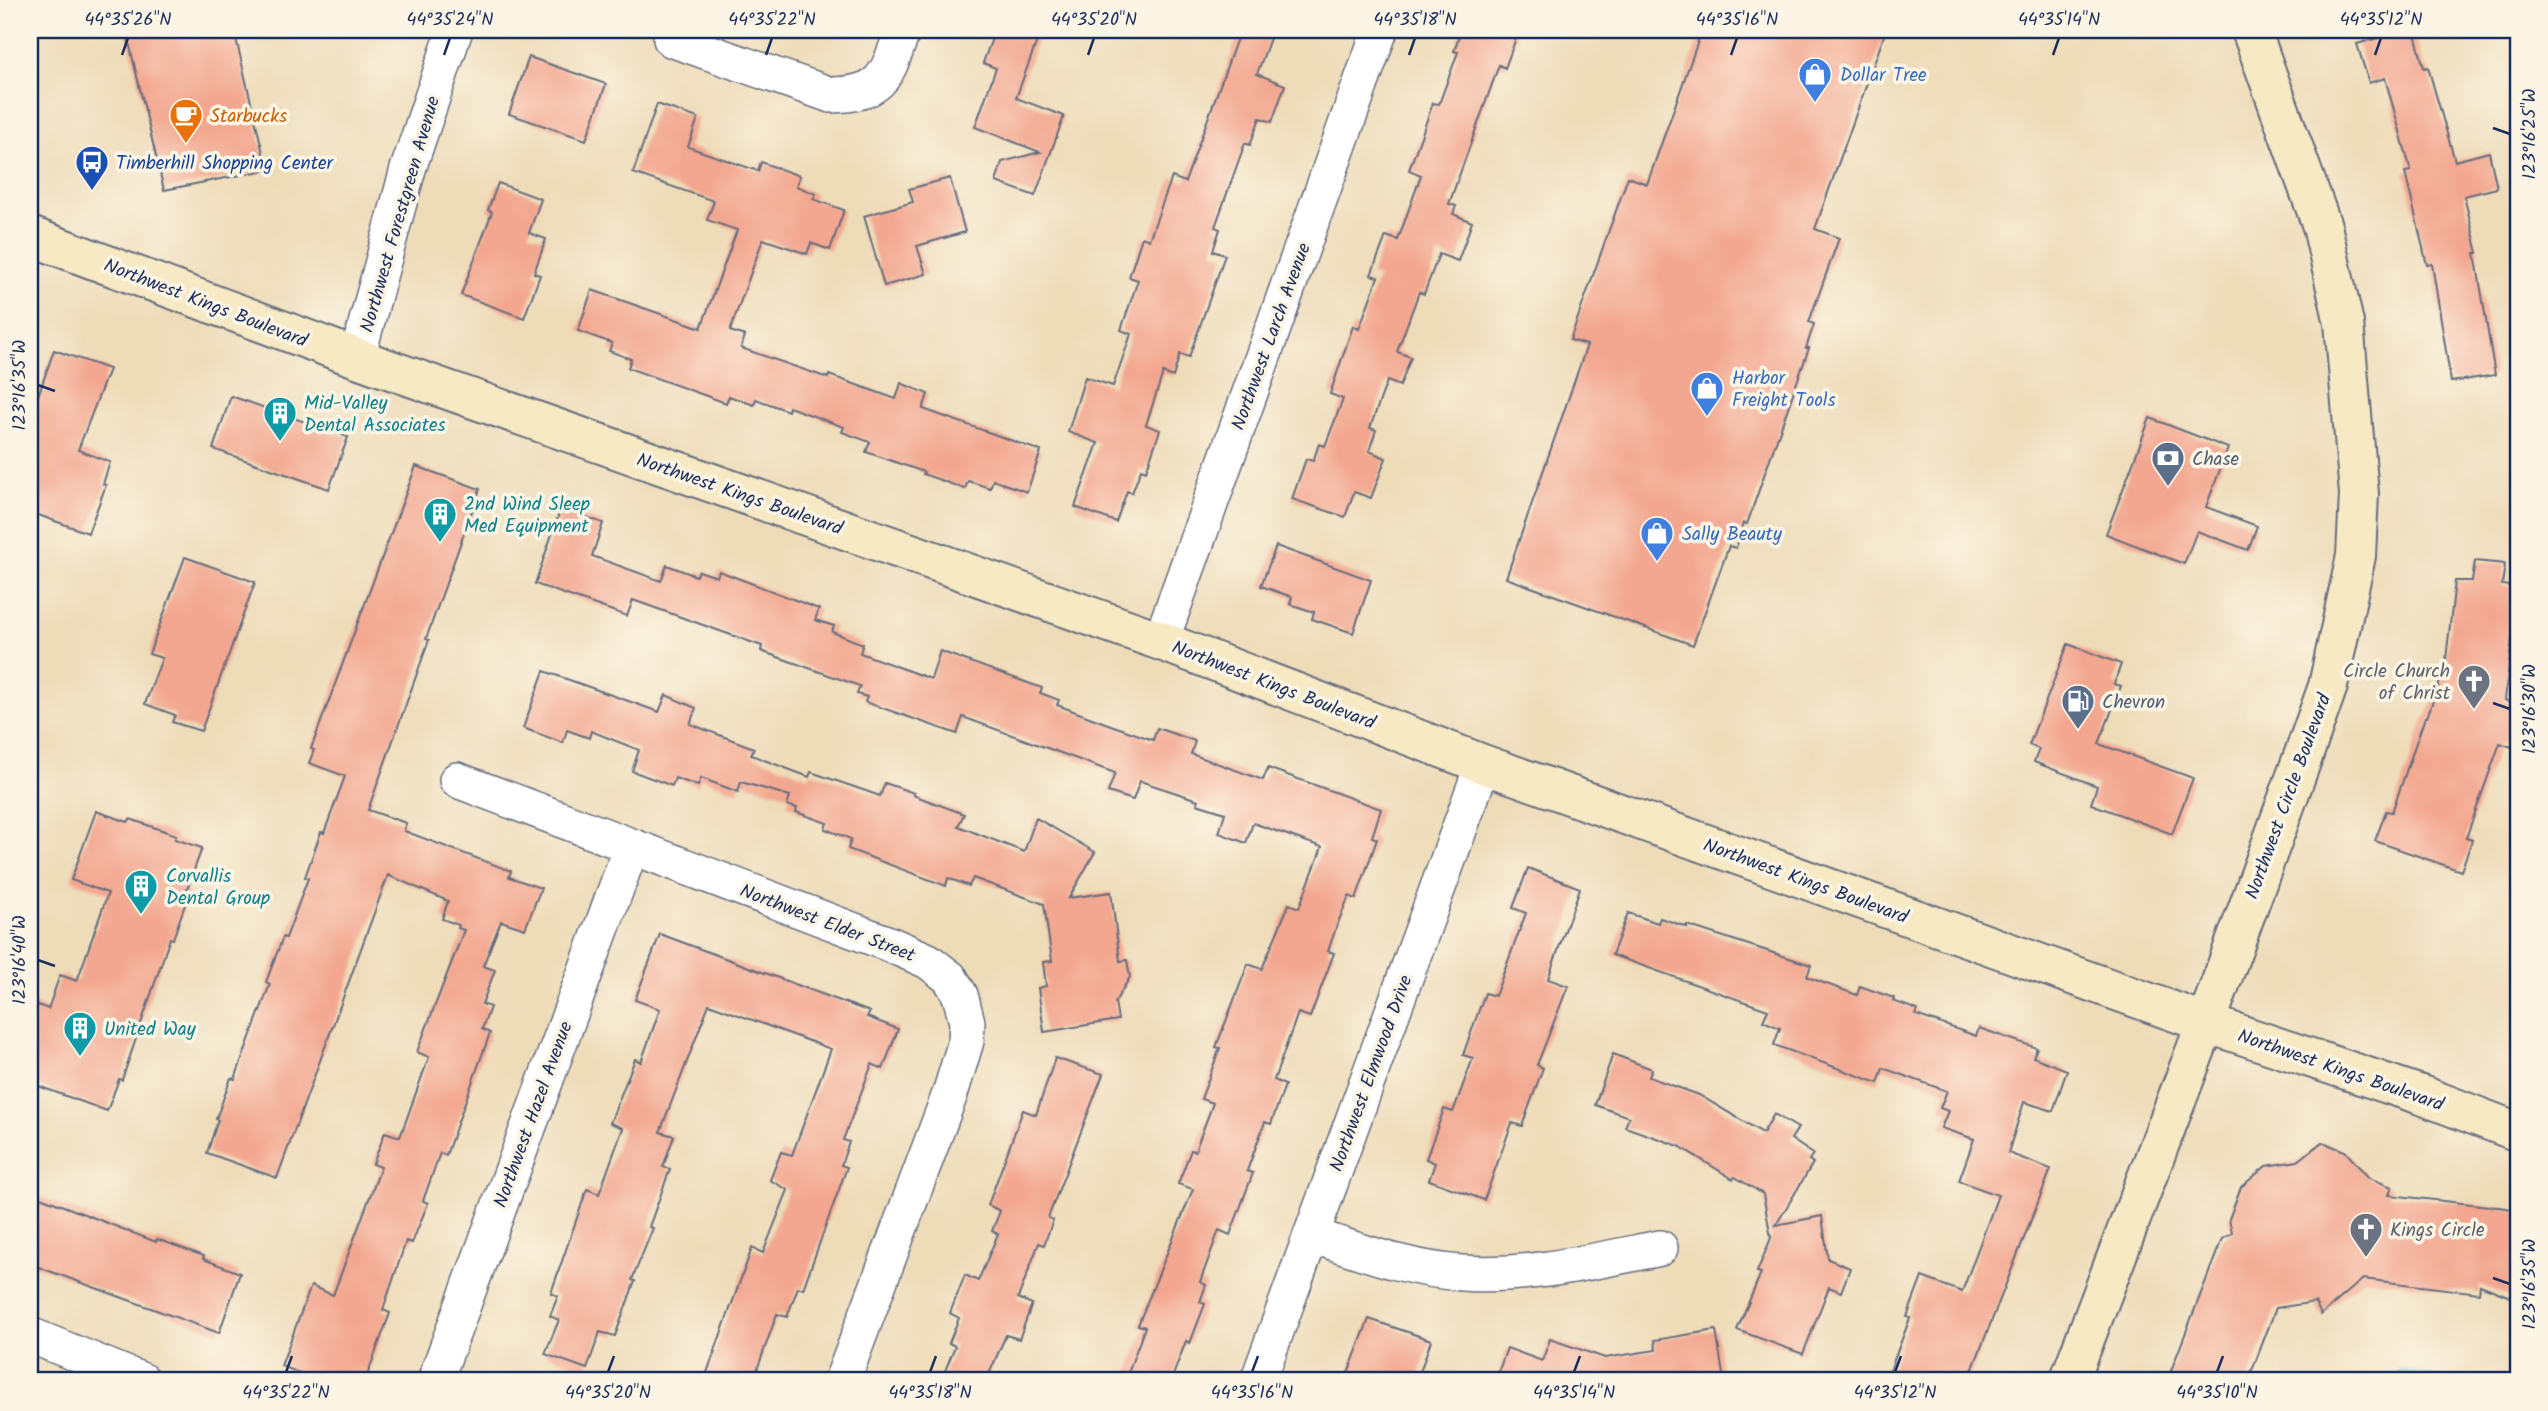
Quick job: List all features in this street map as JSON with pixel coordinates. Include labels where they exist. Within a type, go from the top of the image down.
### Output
[{"type":"main road","name":"Northwest Circle Boulevard","points":[[2069,1381],[2206,1023],[2328,686],[2356,556],[2359,494],[2344,323],[2322,226],[2251,30]]},
{"type":"main road","name":"Northwest Kings Boulevard","points":[[30,236],[357,358],[1161,641],[1483,764],[2206,1023],[2424,1096],[2518,1132]]},
{"type":"street","name":"Northwest Forestgreen Avenue","points":[[357,358],[408,169],[455,30]]},
{"type":"street","points":[[671,39],[831,96],[855,95],[877,84],[887,72],[903,30]]},
{"type":"street","name":"Northwest Larch Avenue","points":[[1161,641],[1380,30]]},
{"type":"street","name":"Northwest Elmwood Drive","points":[[1258,1381],[1483,764]]},
{"type":"street","name":"Northwest Elder Street","points":[[457,780],[898,948],[928,961],[950,978],[960,995],[967,1022],[966,1041],[950,1094],[842,1381]]},
{"type":"street","name":"Northwest Hazel Avenue","points":[[435,1381],[631,848]]},
{"type":"street","points":[[1311,1235],[1398,1263],[1461,1273],[1503,1274],[1660,1248]]},
{"type":"street","points":[[30,1335],[143,1381]]},
{"type":"building","points":[[126,30],[234,30],[267,170],[164,190]]},
{"type":"building","points":[[995,30],[1041,30],[1016,98],[1064,116],[1035,196],[996,182],[1002,162],[1040,152],[975,127],[996,68],[983,63]]},
{"type":"building","points":[[1240,30],[1273,30],[1257,74],[1285,85],[1272,122],[1260,118],[1250,145],[1245,143],[1215,227],[1220,229],[1213,251],[1225,255],[1189,357],[1180,354],[1173,377],[1163,373],[1146,425],[1160,430],[1146,471],[1141,469],[1132,493],[1127,491],[1116,522],[1075,507],[1098,443],[1068,432],[1085,377],[1113,386],[1131,334],[1121,330],[1138,280],[1129,277],[1142,237],[1149,240],[1172,177],[1185,182]]},
{"type":"building","points":[[1461,30],[1519,30],[1505,68],[1499,65],[1449,204],[1456,206],[1453,214],[1472,222],[1458,261],[1439,254],[1424,294],[1419,292],[1397,352],[1411,357],[1400,386],[1387,381],[1370,428],[1376,430],[1369,451],[1386,458],[1371,498],[1354,492],[1345,517],[1292,499],[1306,459],[1313,461],[1319,444],[1325,446],[1343,399],[1330,394],[1353,326],[1359,329],[1378,277],[1371,275],[1386,236],[1398,240],[1421,175],[1409,170],[1433,103],[1439,104],[1458,52],[1454,51]]},
{"type":"building","points":[[1702,30],[1886,30],[1815,229],[1839,238],[1809,322],[1814,324],[1806,348],[1809,348],[1747,524],[1744,523],[1736,548],[1729,546],[1693,645],[1506,578],[1587,345],[1570,340],[1628,177],[1647,184]]},
{"type":"building","points":[[2414,30],[2424,68],[2428,67],[2455,161],[2489,152],[2497,188],[2464,196],[2478,253],[2475,253],[2495,375],[2451,382],[2432,264],[2427,265],[2405,172],[2411,171],[2385,78],[2369,83],[2357,44]]},
{"type":"building","points":[[529,57],[606,84],[586,140],[509,114]]},
{"type":"building","points":[[657,104],[698,118],[688,147],[758,171],[761,162],[800,176],[796,186],[816,194],[813,199],[844,210],[830,250],[811,243],[807,254],[763,239],[730,331],[745,336],[741,348],[896,399],[901,383],[928,394],[923,409],[1041,451],[1027,492],[993,480],[990,488],[968,481],[965,489],[923,474],[924,472],[866,452],[870,442],[842,432],[844,427],[789,407],[788,411],[756,399],[754,405],[729,396],[726,403],[628,368],[631,359],[609,351],[612,343],[578,331],[592,290],[701,328],[737,230],[707,220],[714,201],[633,173]]},
{"type":"building","points":[[950,178],[965,232],[917,246],[926,274],[884,286],[864,216],[913,202],[909,189]]},
{"type":"building","points":[[498,183],[541,199],[529,233],[546,239],[534,273],[540,275],[524,318],[461,295],[492,212],[488,210]]},
{"type":"building","points":[[54,350],[109,369],[78,450],[110,462],[103,484],[106,485],[88,533],[30,512],[30,419]]},
{"type":"building","name":"Mid-Valley Dental Associates","points":[[231,396],[348,437],[329,489],[213,449]]},
{"type":"building","name":"Chase","points":[[2150,418],[2228,448],[2206,507],[2257,526],[2248,550],[2197,531],[2184,564],[2106,534]]},
{"type":"building","points":[[416,466],[480,489],[368,810],[406,823],[404,831],[511,871],[509,877],[541,888],[525,929],[501,921],[483,966],[495,970],[482,1004],[490,1007],[482,1029],[490,1033],[446,1155],[440,1153],[423,1201],[428,1203],[412,1243],[406,1241],[383,1310],[390,1313],[365,1381],[321,1381],[281,1366],[311,1286],[333,1295],[381,1167],[373,1164],[385,1132],[400,1137],[429,1057],[417,1052],[464,930],[458,928],[459,925],[442,919],[448,901],[388,875],[277,1178],[207,1153],[231,1078],[235,1079],[270,984],[266,982],[283,937],[286,938],[321,832],[324,833],[345,776],[309,763],[314,750],[311,749]]},
{"type":"building","points":[[561,508],[603,523],[592,556],[661,581],[667,565],[696,576],[699,571],[717,577],[719,571],[819,609],[815,620],[834,626],[832,632],[863,644],[860,653],[931,679],[940,651],[1042,688],[1040,693],[1059,700],[1057,705],[1153,740],[1157,728],[1195,741],[1191,754],[1263,780],[1268,768],[1381,809],[1372,837],[1377,839],[1356,899],[1349,896],[1337,925],[1328,951],[1334,953],[1310,1017],[1298,1013],[1274,1080],[1285,1085],[1271,1124],[1265,1122],[1247,1171],[1253,1173],[1230,1235],[1219,1230],[1200,1282],[1206,1285],[1200,1302],[1205,1304],[1190,1343],[1186,1341],[1171,1381],[1125,1381],[1145,1327],[1138,1325],[1193,1189],[1178,1184],[1191,1150],[1195,1151],[1213,1103],[1201,1099],[1220,1048],[1216,1047],[1248,964],[1262,969],[1289,904],[1299,908],[1322,847],[1253,823],[1246,843],[1219,833],[1225,813],[1197,804],[1198,800],[1140,781],[1133,800],[1108,792],[1115,773],[963,717],[957,734],[865,702],[867,697],[857,694],[860,686],[761,651],[762,646],[633,600],[627,616],[535,584]]},
{"type":"building","points":[[1276,546],[1371,580],[1353,633],[1312,619],[1314,612],[1290,604],[1292,597],[1261,586]]},
{"type":"building","points":[[185,557],[255,582],[201,731],[172,722],[175,715],[145,704],[162,658],[149,654]]},
{"type":"building","name":"Circle Church of Christ","points":[[2475,561],[2505,564],[2502,585],[2518,587],[2505,700],[2518,705],[2518,749],[2500,743],[2466,838],[2472,840],[2461,871],[2375,841],[2386,811],[2392,812],[2445,668],[2455,581],[2472,581]]},
{"type":"building","points":[[2068,644],[2121,664],[2114,684],[2121,686],[2099,744],[2193,778],[2172,834],[2091,804],[2097,786],[2034,762],[2039,749],[2029,745]]},
{"type":"building","points":[[544,671],[659,712],[666,695],[696,708],[690,724],[754,748],[751,755],[809,777],[811,772],[880,796],[885,783],[914,793],[913,795],[964,814],[958,826],[1024,852],[1036,818],[1095,852],[1069,898],[1111,892],[1120,961],[1127,960],[1130,977],[1115,1002],[1118,1020],[1044,1032],[1038,988],[1046,986],[1043,962],[1052,961],[1044,904],[973,878],[969,886],[948,878],[946,886],[848,849],[851,839],[825,829],[827,823],[796,812],[797,808],[787,805],[790,796],[741,782],[738,792],[701,778],[698,786],[675,778],[672,786],[632,771],[639,750],[591,731],[589,738],[567,730],[563,743],[523,728]]},
{"type":"building","points":[[96,811],[128,822],[130,819],[176,835],[175,839],[202,848],[173,939],[170,938],[122,1080],[119,1079],[107,1111],[30,1083],[30,1002],[48,1009],[60,975],[77,981],[108,893],[71,880]]},
{"type":"building","points":[[1528,868],[1580,888],[1548,979],[1568,986],[1537,1065],[1543,1068],[1522,1126],[1512,1123],[1484,1200],[1429,1180],[1435,1163],[1426,1159],[1444,1109],[1453,1112],[1473,1058],[1463,1055],[1485,993],[1495,996],[1526,913],[1513,908]]},
{"type":"building","points":[[1628,913],[1658,923],[1660,918],[1687,925],[1811,965],[1807,977],[1857,995],[1860,986],[1918,1010],[1916,1015],[1976,1036],[1979,1028],[2037,1048],[2033,1057],[2067,1070],[2053,1111],[2024,1102],[2008,1153],[2051,1169],[1968,1381],[1886,1381],[1922,1277],[1962,1292],[1998,1195],[1959,1181],[1974,1139],[1941,1128],[1948,1111],[1940,1108],[1947,1091],[1883,1068],[1878,1083],[1774,1045],[1780,1028],[1763,1021],[1768,1010],[1612,955]]},
{"type":"building","points":[[660,934],[870,1012],[867,1017],[898,1029],[883,1069],[872,1064],[843,1140],[849,1142],[841,1165],[847,1167],[803,1289],[798,1287],[787,1317],[777,1314],[753,1381],[704,1381],[752,1248],[763,1253],[788,1190],[770,1180],[781,1152],[792,1155],[831,1049],[709,1004],[660,1132],[674,1136],[663,1167],[670,1169],[649,1227],[653,1228],[632,1280],[635,1281],[615,1336],[600,1332],[587,1369],[545,1354],[559,1320],[550,1316],[558,1296],[551,1293],[587,1189],[599,1194],[623,1128],[610,1123],[635,1059],[641,1062],[660,1009],[635,1000]]},
{"type":"building","points":[[1613,1054],[1652,1069],[1649,1077],[1699,1095],[1763,1133],[1774,1114],[1798,1128],[1791,1139],[1813,1154],[1809,1160],[1813,1163],[1776,1225],[1822,1216],[1828,1259],[1850,1268],[1841,1292],[1829,1287],[1803,1354],[1737,1330],[1761,1273],[1757,1272],[1771,1238],[1763,1194],[1679,1146],[1625,1127],[1629,1117],[1595,1105]]},
{"type":"building","points":[[1055,1058],[1103,1074],[1048,1218],[1053,1220],[1044,1245],[1039,1243],[1018,1298],[1032,1304],[1019,1339],[1006,1335],[986,1381],[941,1381],[955,1346],[949,1343],[959,1318],[950,1313],[965,1275],[978,1281],[998,1234],[992,1231],[1000,1211],[988,1205],[1023,1110],[1036,1115]]},
{"type":"building","name":"Kings Circle","points":[[2322,1142],[2345,1151],[2369,1178],[2392,1187],[2389,1195],[2507,1208],[2518,1213],[2518,1300],[2480,1285],[2479,1293],[2363,1279],[2321,1315],[2315,1302],[2276,1308],[2248,1381],[2167,1381],[2222,1239],[2232,1233],[2229,1219],[2241,1187],[2266,1166],[2298,1161]]},
{"type":"building","points":[[30,1193],[156,1242],[157,1239],[204,1256],[203,1259],[240,1273],[219,1333],[30,1264]]},
{"type":"building","points":[[1369,1319],[1431,1340],[1417,1381],[1345,1381]]},
{"type":"building","points":[[1716,1330],[1724,1381],[1495,1381],[1507,1348],[1542,1361],[1550,1339],[1605,1358],[1656,1350],[1655,1340]]},
{"type":"waterway","points":[[2396,1381],[2402,1374],[2440,1381]]},
{"type":"place","name":"Dollar Tree","points":[[1815,104]]},
{"type":"place","name":"Starbucks","points":[[186,145]]},
{"type":"place","name":"Timberhill Shopping Center","points":[[92,192]]},
{"type":"place","name":"Harbor Freight Tools","points":[[1707,418]]},
{"type":"place","name":"Mid-Valley Dental Associates","points":[[280,443]]},
{"type":"place","name":"Chase","points":[[2168,488]]},
{"type":"place","name":"2nd Wind Sleep Med Equipment","points":[[440,544]]},
{"type":"place","name":"Sally Beauty","points":[[1657,563]]},
{"type":"place","name":"Circle Church of Christ","points":[[2474,711]]},
{"type":"place","name":"Chevron","points":[[2078,731]]},
{"type":"place","name":"Corvallis Dental Group","points":[[141,916]]},
{"type":"place","name":"United Way","points":[[80,1058]]},
{"type":"place","name":"Kings Circle","points":[[2366,1259]]}]
